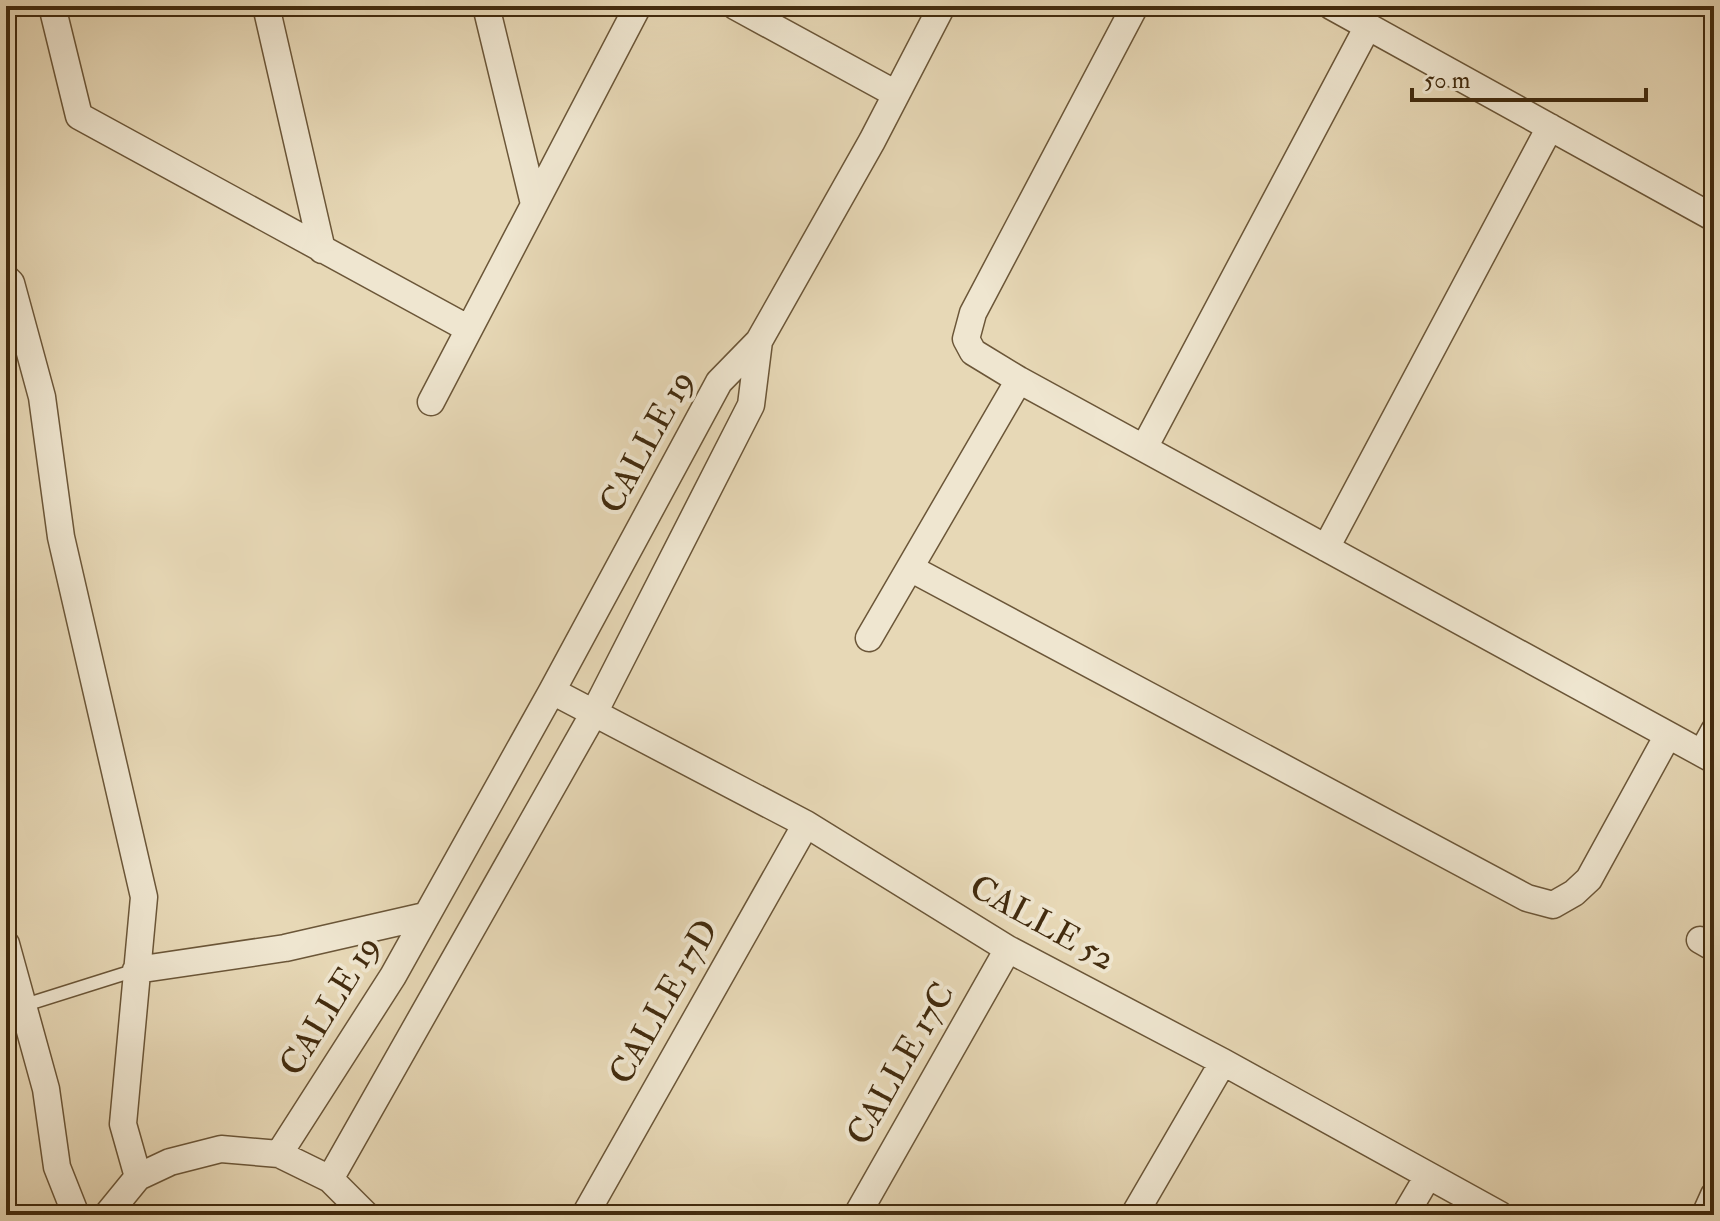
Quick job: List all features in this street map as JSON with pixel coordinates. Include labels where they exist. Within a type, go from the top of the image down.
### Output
[{"type":"street","points":[[52,6],[79,116],[469,329]]},
{"type":"street","points":[[266,6],[322,250]]},
{"type":"street","points":[[486,6],[534,204]]},
{"type":"street","points":[[431,402],[638,6]]},
{"type":"street","points":[[735,6],[896,94]]},
{"type":"street","points":[[759,341],[872,141],[942,6]]},
{"type":"street","points":[[1135,6],[973,313],[966,339],[973,352],[1668,735],[1710,748]]},
{"type":"street","points":[[1331,6],[1714,218]]},
{"type":"street","points":[[1144,448],[1368,26]]},
{"type":"street","points":[[1326,548],[1550,127]]},
{"type":"street","points":[[6,278],[11,283],[42,397],[61,537],[144,897],[123,1124],[138,1177]]},
{"type":"street","name":"CALLE 19","points":[[279,1154],[393,976],[719,382],[759,341]]},
{"type":"street","name":"CALLE 19","points":[[330,1179],[594,713],[751,405],[759,341]]},
{"type":"street","points":[[869,638],[1019,380]]},
{"type":"street","points":[[910,568],[1527,898],[1553,905],[1574,893],[1589,879],[1668,735]]},
{"type":"street","name":"CALLE 52","points":[[552,691],[806,824],[1008,949],[1223,1062],[1500,1215]]},
{"type":"street","name":"CALLE 17D","points":[[585,1215],[806,824]]},
{"type":"street","points":[[136,970],[285,948],[425,916]]},
{"type":"street","points":[[6,944],[14,1009],[46,1089],[57,1167],[76,1215]]},
{"type":"street","name":"CALLE 17C","points":[[857,1215],[1008,949]]},
{"type":"street","points":[[1134,1215],[1223,1062]]},
{"type":"street","points":[[107,1215],[138,1177],[170,1162],[221,1149],[279,1154],[330,1179],[366,1215]]},
{"type":"street","points":[[1405,1215],[1428,1176]]},
{"type":"street","points":[[1705,1215],[1714,1195]]},
{"type":"lane","points":[[14,1009],[136,970]]}]
